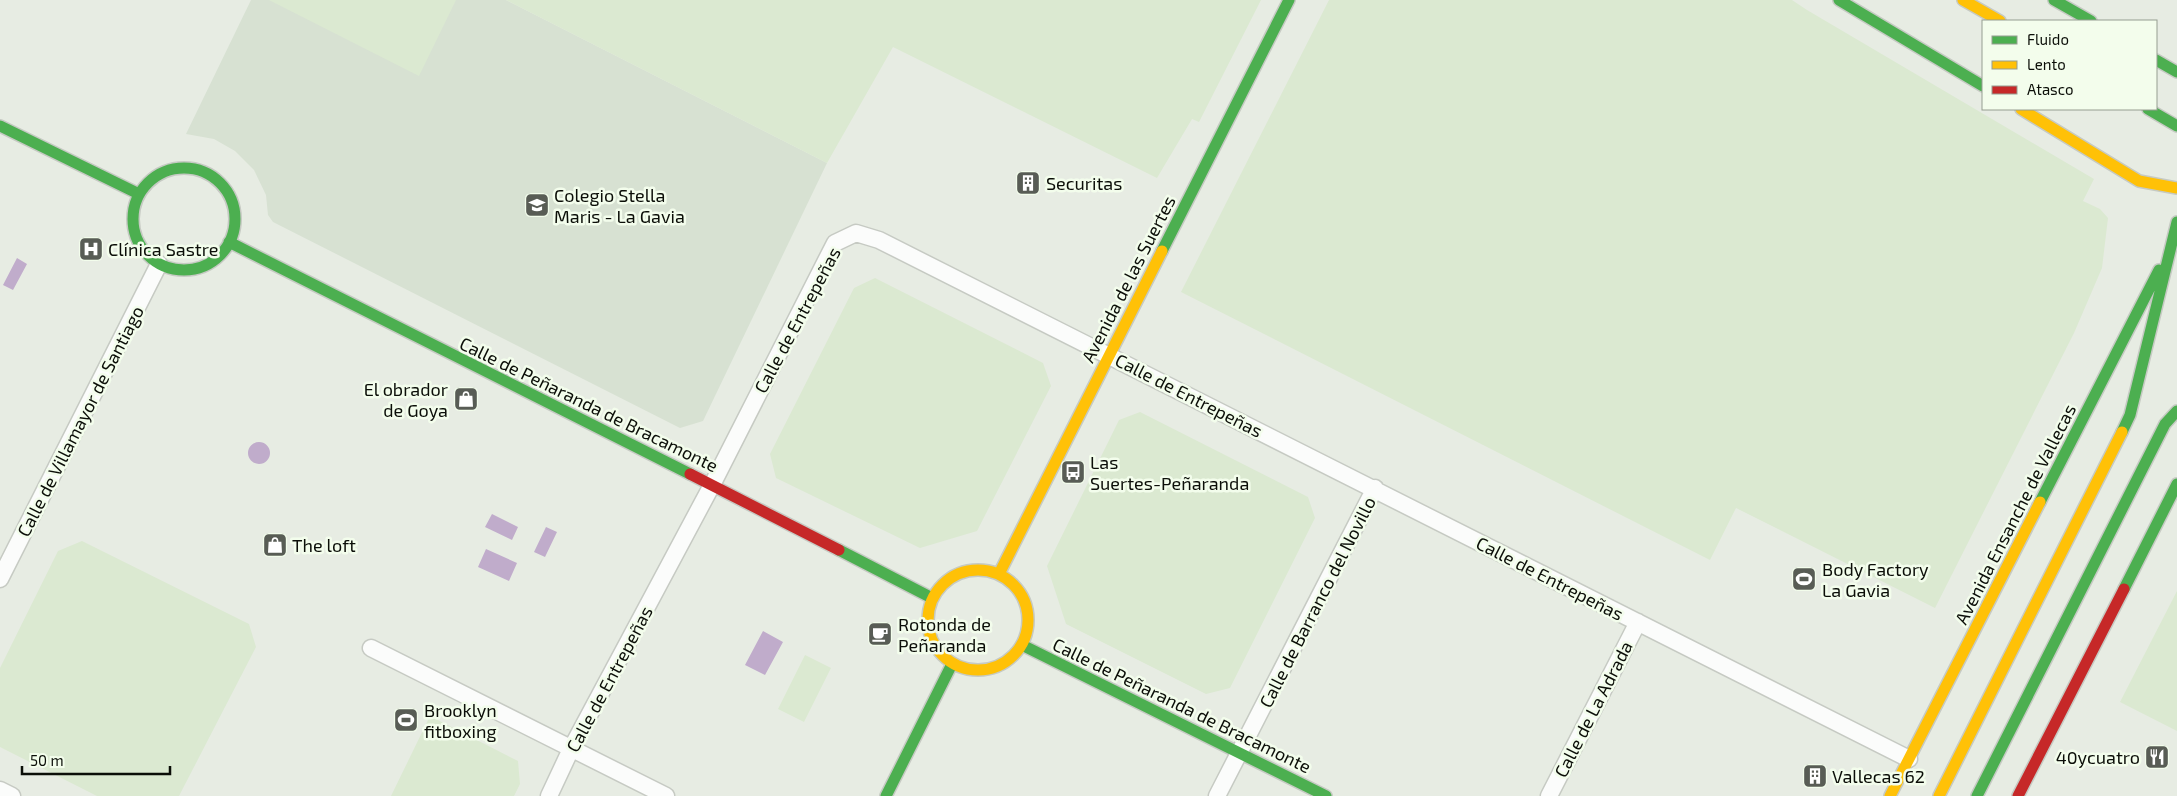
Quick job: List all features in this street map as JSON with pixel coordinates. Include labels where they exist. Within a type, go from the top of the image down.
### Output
[{"type":"main road","name":"Avenida de las Suertes","points":[[999,574],[1289,0]]},
{"type":"main road","points":[[1839,0],[1982,85]]},
{"type":"main road","points":[[1963,0],[1998,20]]},
{"type":"main road","points":[[2054,0],[2089,20]]},
{"type":"main road","points":[[2157,61],[2177,72]]},
{"type":"main road","points":[[2023,110],[2139,181],[2177,188]]},
{"type":"main road","points":[[2150,110],[2177,126]]},
{"type":"main road","points":[[0,126],[139,194]]},
{"type":"main road","points":[[182,168],[199,170],[215,178],[227,191],[234,207],[234,225],[229,242],[220,255],[206,265],[190,270],[173,269],[159,264],[146,252],[137,239],[133,216],[139,194],[150,180],[165,171],[182,168]]},
{"type":"main road","name":"Avenida Ensanche de Vallecas","points":[[1939,796],[2130,415],[2177,222]]},
{"type":"main road","name":"Calle de Peñaranda de Bracamonte","points":[[229,242],[932,598]]},
{"type":"main road","name":"Avenida Ensanche de Vallecas","points":[[1890,796],[2170,248]]},
{"type":"main road","points":[[1977,796],[2165,424],[2177,411]]},
{"type":"main road","points":[[2018,796],[2177,484]]},
{"type":"main road","points":[[968,570],[984,570],[999,574],[1016,586],[1026,604],[1029,625],[1022,645],[1009,660],[991,669],[971,670],[952,664],[938,651],[929,635],[927,616],[932,598],[941,585],[953,576],[968,570]]},
{"type":"main road","name":"Calle de Peñaranda de Bracamonte","points":[[1022,645],[1326,796]]},
{"type":"main road","points":[[886,796],[952,664]]},
{"type":"street","name":"Calle de Entrepeñas","points":[[549,796],[572,748],[712,485],[834,244],[856,233],[879,240],[1110,355],[1909,759]]},
{"type":"street","name":"Calle de Villamayor de Santiago","points":[[0,578],[159,264]]},
{"type":"street","name":"Calle de Barranco del Novillo","points":[[1217,796],[1375,488]]},
{"type":"street","name":"Calle de La Adrada","points":[[1549,796],[1638,622]]},
{"type":"street","points":[[370,648],[666,796]]},
{"type":"street","points":[[0,790],[12,796]]},
{"type":"shaded area","name":"Colegio Stella Maris - La Gavia","points":[[251,0],[506,0],[827,163],[703,421],[680,428],[273,222],[268,215],[266,195],[254,170],[235,151],[214,139],[186,134]]},
{"type":"shaded area","points":[[269,0],[456,0],[419,76]]},
{"type":"shaded area","points":[[506,0],[1261,0],[1199,122],[1192,119],[1157,178],[893,47],[827,163]]},
{"type":"shaded area","points":[[1329,0],[1792,0],[2094,179],[2083,201],[2100,209],[2108,218],[2102,268],[2074,333],[1935,608],[1736,508],[1710,560],[1181,292]]},
{"type":"shaded area","points":[[17,258],[27,264],[13,290],[3,285]]},
{"type":"shaded area","points":[[875,278],[1043,363],[1051,386],[977,531],[920,548],[776,478],[770,454],[854,288]]},
{"type":"shaded area","points":[[1140,412],[1308,497],[1315,518],[1230,688],[1206,694],[1066,624],[1047,566],[1119,420]]},
{"type":"shaded area","points":[[259,442],[267,445],[270,453],[267,461],[259,464],[251,461],[248,453],[251,445]]},
{"type":"shaded area","points":[[492,514],[518,527],[512,540],[485,527]]},
{"type":"shaded area","points":[[546,527],[557,532],[545,557],[534,552]]},
{"type":"shaded area","points":[[82,541],[249,624],[256,647],[179,796],[97,796],[0,747],[0,668],[58,551]]},
{"type":"shaded area","points":[[486,549],[517,563],[509,581],[478,567]]},
{"type":"shaded area","points":[[2177,591],[2177,731],[2120,702]]},
{"type":"shaded area","points":[[763,631],[783,642],[765,675],[745,665]]},
{"type":"shaded area","points":[[805,655],[831,668],[804,722],[778,709]]},
{"type":"shaded area","points":[[430,716],[518,761],[520,784],[514,796],[391,796]]},
{"type":"traffic: fast","points":[[1162,251],[1289,0]]},
{"type":"traffic: fast","points":[[1839,0],[1982,85]]},
{"type":"traffic: fast","points":[[2054,0],[2089,20]]},
{"type":"traffic: fast","points":[[2157,61],[2177,72]]},
{"type":"traffic: fast","points":[[2150,110],[2177,126]]},
{"type":"traffic: fast","points":[[0,126],[139,194]]},
{"type":"traffic: fast","points":[[184,168],[203,172],[220,183],[231,200],[235,219],[231,238],[220,255],[203,266],[184,270],[165,266],[148,255],[137,238],[133,219],[137,200],[148,183],[165,172],[184,168]]},
{"type":"traffic: fast","points":[[2122,432],[2130,415],[2177,222]]},
{"type":"traffic: fast","points":[[229,242],[690,474]]},
{"type":"traffic: fast","points":[[2040,502],[2159,270]]},
{"type":"traffic: fast","points":[[1977,796],[2165,424],[2177,411]]},
{"type":"traffic: fast","points":[[2124,589],[2177,484]]},
{"type":"traffic: fast","points":[[839,550],[932,598]]},
{"type":"traffic: fast","points":[[1022,645],[1326,796]]},
{"type":"traffic: fast","points":[[886,796],[952,664]]},
{"type":"traffic: slow","points":[[1963,0],[1998,20]]},
{"type":"traffic: slow","points":[[2023,110],[2139,181],[2177,188]]},
{"type":"traffic: slow","points":[[999,574],[1162,251]]},
{"type":"traffic: slow","points":[[1939,796],[2122,432]]},
{"type":"traffic: slow","points":[[1890,796],[2040,502]]},
{"type":"traffic: slow","points":[[978,570],[997,574],[1014,584],[1024,601],[1028,620],[1024,639],[1014,656],[997,666],[978,670],[959,666],[942,656],[932,639],[928,620],[932,601],[942,584],[959,574],[978,570]]},
{"type":"traffic: jam","points":[[690,474],[839,550]]},
{"type":"traffic: jam","points":[[2018,796],[2124,589]]},
{"type":"place","name":"Securitas","points":[[1028,183]]},
{"type":"place","name":"Colegio Stella Maris - La Gavia","points":[[537,205]]},
{"type":"place","name":"Clínica Sastre","points":[[91,249]]},
{"type":"place","name":"El obrador de Goya","points":[[466,399]]},
{"type":"place","name":"Las Suertes-Peñaranda","points":[[1073,472]]},
{"type":"place","name":"The loft","points":[[275,545]]},
{"type":"place","name":"Body Factory La Gavia","points":[[1804,579]]},
{"type":"place","name":"Rotonda de Peñaranda","points":[[880,634]]},
{"type":"place","name":"Brooklyn fitboxing","points":[[406,720]]},
{"type":"place","name":"40ycuatro","points":[[2157,757]]},
{"type":"place","name":"Vallecas 62","points":[[1815,776]]}]
